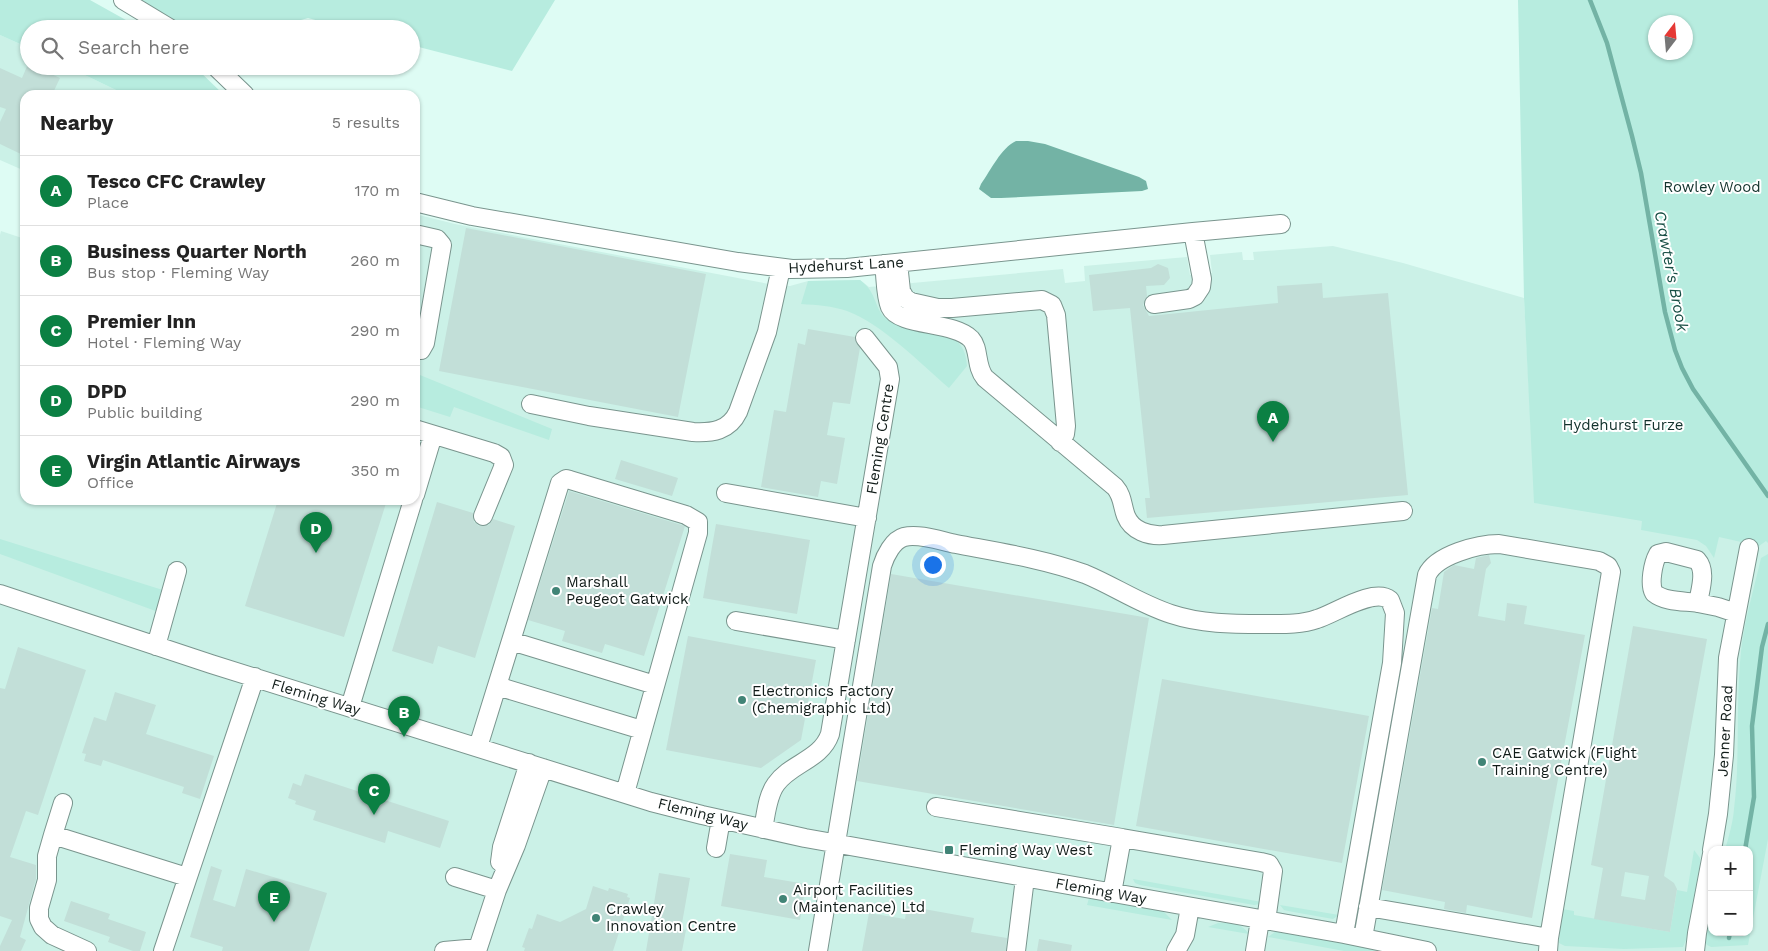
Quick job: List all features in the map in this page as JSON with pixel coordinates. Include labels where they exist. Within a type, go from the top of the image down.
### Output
[{"type":"street","points":[[122,0],[156,20]]},
{"type":"street","points":[[224,75],[239,90]]},
{"type":"street","name":"Hydehurst Lane","points":[[420,203],[472,216],[782,268],[816,270],[1281,224]]},
{"type":"street","points":[[433,238],[440,209]]},
{"type":"street","points":[[1154,304],[1189,300],[1195,296],[1201,287],[1202,279],[1193,232]]},
{"type":"street","points":[[420,235],[440,240],[442,247],[425,343],[420,350]]},
{"type":"street","points":[[891,264],[904,298],[911,302],[945,308],[1042,300],[1052,305],[1056,315],[1066,426],[1065,434],[1060,442]]},
{"type":"street","points":[[891,264],[888,298],[892,310],[902,317],[960,332],[971,339],[975,346],[978,365],[982,374],[1118,490],[1130,522],[1138,529],[1150,534],[1163,535],[1403,511]]},
{"type":"street","points":[[531,404],[589,416],[686,431],[708,432],[722,429],[730,423],[738,412],[767,332],[782,268]]},
{"type":"street","name":"Fleming Centre","points":[[763,829],[771,795],[776,784],[820,750],[828,737],[890,375],[888,367],[865,338]]},
{"type":"street","points":[[420,430],[494,453],[501,457],[504,465],[483,516]]},
{"type":"street","points":[[420,478],[433,434]]},
{"type":"street","points":[[478,747],[558,486],[562,481],[574,481],[686,515],[696,520],[699,525],[625,793]]},
{"type":"street","points":[[726,493],[867,518]]},
{"type":"street","points":[[350,707],[412,505]]},
{"type":"street","points":[[818,951],[834,844],[882,566],[895,543],[902,537],[913,536],[1059,566],[1092,577],[1169,613],[1214,623],[1302,623],[1326,616],[1368,598],[1384,596],[1390,600],[1394,608],[1393,653],[1344,934]]},
{"type":"street","points":[[1363,938],[1368,907],[1425,583],[1429,569],[1435,563],[1456,554],[1499,544],[1599,561],[1608,566],[1610,570],[1603,623],[1549,945],[1368,907]]},
{"type":"street","name":"Jenner Road","points":[[1713,846],[1724,764],[1728,658],[1749,548]]},
{"type":"street","points":[[156,646],[177,571]]},
{"type":"street","name":"Fleming Way","points":[[0,595],[650,802],[721,820],[834,844],[1344,934],[1427,951]]},
{"type":"street","points":[[1698,603],[1736,612]]},
{"type":"street","points":[[736,621],[846,640]]},
{"type":"street","points":[[511,641],[655,685]]},
{"type":"street","points":[[163,951],[254,677]]},
{"type":"street","points":[[497,686],[642,730]]},
{"type":"street","points":[[444,951],[478,949],[497,890],[502,847],[536,766]]},
{"type":"street","points":[[63,803],[47,856],[47,880],[39,908],[39,919],[45,929],[52,935],[87,951]]},
{"type":"street","points":[[936,806],[1269,864],[1273,868],[1273,874],[1255,951]]},
{"type":"street","points":[[716,848],[721,820]]},
{"type":"street","points":[[53,835],[187,876]]},
{"type":"street","points":[[1112,893],[1122,838]]},
{"type":"street","points":[[1695,951],[1708,875]]},
{"type":"street","points":[[455,877],[497,890]]},
{"type":"street","points":[[1016,951],[1025,878]]},
{"type":"street","points":[[1176,951],[1185,935],[1190,907]]},
{"type":"shaded area","points":[[0,35],[20,44],[20,75],[85,75],[116,90],[20,90],[20,169],[0,160]]},
{"type":"shaded area","points":[[1016,141],[1045,144],[1139,177],[1146,181],[1148,189],[1142,191],[991,198],[979,189],[981,184],[1001,154]]},
{"type":"shaded area","points":[[420,215],[455,224],[769,284],[790,286],[808,281],[860,280],[869,287],[1063,269],[1065,283],[1085,281],[1084,266],[1187,257],[1190,275],[1212,273],[1210,255],[1242,252],[1243,260],[1254,260],[1253,252],[1333,246],[1403,263],[1524,298],[1535,503],[1768,531],[1768,951],[0,951],[1,231],[20,237],[20,505],[420,505]]},
{"type":"green space","points":[[0,0],[90,0],[126,20],[20,20],[20,44],[0,35]]},
{"type":"green space","points":[[142,0],[555,0],[512,71],[420,47],[420,20],[315,20],[308,18],[301,20],[172,20]]},
{"type":"green space","name":"Hydehurst Furze","points":[[1518,0],[1768,0],[1768,543],[1766,541],[1759,546],[1719,537],[1714,558],[1706,546],[1697,540],[1641,530],[1642,521],[1534,503],[1524,298]]},
{"type":"green space","points":[[85,75],[203,75],[219,90],[116,90]]},
{"type":"green space","points":[[860,280],[872,293],[880,311],[887,319],[905,326],[955,339],[961,345],[967,366],[949,388],[887,334],[860,317],[836,308],[801,304],[808,281]]},
{"type":"green space","points":[[420,375],[552,429],[549,440],[454,407],[450,417],[420,408]]},
{"type":"green space","points":[[0,539],[166,591],[161,613],[0,554]]},
{"type":"green space","points":[[1768,554],[1768,839],[1753,918],[1753,846],[1726,846],[1733,819],[1736,791],[1741,650],[1748,610],[1761,558]]},
{"type":"green space","points":[[1694,850],[1700,858],[1700,865],[1686,940],[1683,947],[1624,949],[1565,946],[1559,943],[1562,909],[1574,911],[1574,915],[1670,932],[1677,890],[1687,892]]},
{"type":"green space","points":[[1133,879],[1262,902],[1254,905],[1140,885],[1135,883]]},
{"type":"green space","points":[[1089,898],[1163,911],[1172,920],[1087,905]]},
{"type":"green space","points":[[1280,905],[1339,915],[1333,919],[1284,910]]},
{"type":"green space","points":[[1218,923],[1235,924],[1246,930],[1249,934],[1208,927]]},
{"type":"green space","points":[[1708,928],[1708,936],[1750,936],[1748,945],[1711,947],[1705,941]]},
{"type":"green space","points":[[1282,931],[1394,951],[1344,951],[1268,937],[1275,932]]},
{"type":"building","points":[[0,68],[22,78],[23,75],[54,75],[60,78],[54,90],[20,90],[20,154],[0,144],[0,122],[6,109],[0,107]]},
{"type":"building","points":[[466,228],[706,274],[678,417],[439,371]]},
{"type":"building","points":[[1158,264],[1168,268],[1170,278],[1164,285],[1146,286],[1147,296],[1143,305],[1149,316],[1278,303],[1277,286],[1322,283],[1323,298],[1388,293],[1408,495],[1147,518],[1145,498],[1150,498],[1130,308],[1093,311],[1089,275],[1151,268]]},
{"type":"building","points":[[808,329],[855,337],[860,348],[850,404],[833,402],[827,435],[845,438],[837,484],[821,481],[818,497],[761,487],[774,410],[786,412],[798,343],[805,345]]},
{"type":"building","points":[[621,460],[678,478],[672,496],[615,479]]},
{"type":"building","points":[[569,491],[685,526],[644,656],[605,644],[602,653],[562,641],[565,631],[528,620]]},
{"type":"building","points":[[437,502],[473,513],[474,522],[479,526],[489,525],[493,519],[515,526],[475,658],[438,646],[433,664],[392,651]]},
{"type":"building","points":[[276,505],[385,505],[344,637],[245,606]]},
{"type":"building","points":[[716,524],[810,540],[797,614],[703,598]]},
{"type":"building","name":"CAE Gatwick (Flight Training Centre)","points":[[1489,555],[1491,563],[1486,569],[1478,616],[1505,621],[1507,603],[1527,606],[1524,624],[1585,635],[1532,918],[1467,905],[1466,913],[1444,909],[1445,902],[1382,890],[1432,608],[1438,609],[1444,572],[1454,565],[1474,569],[1476,558]]},
{"type":"building","points":[[891,574],[1149,618],[1114,825],[857,781]]},
{"type":"building","points":[[1633,626],[1707,639],[1664,876],[1674,883],[1677,889],[1670,932],[1594,919],[1603,868],[1591,865]],"holes":[[[1625,872],[1649,876],[1645,900],[1621,896]]]},
{"type":"building","name":"Electronics Factory (Chemigraphic Ltd)","points":[[688,636],[816,660],[801,740],[761,768],[666,750]]},
{"type":"building","points":[[18,647],[86,670],[38,815],[26,811],[10,857],[36,865],[36,879],[20,937],[26,940],[21,951],[0,951],[0,946],[12,920],[0,916],[0,688],[5,689]]},
{"type":"building","points":[[1162,679],[1369,716],[1342,863],[1136,826]]},
{"type":"building","points":[[115,692],[156,705],[146,734],[214,756],[200,799],[182,793],[184,787],[103,760],[101,766],[84,761],[86,754],[82,753],[94,717],[106,721]]},
{"type":"building","points":[[305,774],[449,821],[440,848],[388,831],[385,843],[313,820],[316,811],[295,804],[296,801],[288,798],[293,783],[301,786]]},
{"type":"building","points":[[730,854],[767,860],[764,877],[806,884],[800,920],[721,906]]},
{"type":"building","points":[[211,866],[222,870],[213,900],[235,907],[246,869],[327,893],[309,951],[222,951],[223,947],[190,937]]},
{"type":"building","points":[[659,873],[690,878],[681,929],[686,930],[682,951],[646,951]]},
{"type":"building","name":"Crawley Innovation Centre","points":[[593,886],[608,891],[609,888],[628,894],[627,897],[630,898],[613,951],[524,951],[525,948],[522,947],[529,928],[532,929],[537,914],[560,922],[586,909]]},
{"type":"building","points":[[71,901],[110,914],[108,919],[146,932],[140,951],[133,951],[108,942],[110,937],[64,921]]},
{"type":"building","points":[[907,906],[974,918],[971,932],[1007,938],[1006,951],[862,951],[869,913],[905,919]]},
{"type":"building","points":[[1039,939],[1072,945],[1071,951],[1037,951]]},
{"type":"waterway","name":"Crawter's Brook","points":[[1590,0],[1607,43],[1641,173],[1665,312],[1675,350],[1693,389],[1768,496]]},
{"type":"waterway","name":"Crawter's Brook","points":[[1746,846],[1754,797],[1752,726],[1762,647],[1768,624]]},
{"type":"place","name":"Tesco CFC Crawley","points":[[1273,442]]},
{"type":"place","name":"DPD","points":[[316,553]]},
{"type":"place","name":"Marshall Peugeot Gatwick","points":[[556,591]]},
{"type":"place","name":"Electronics Factory (Chemigraphic Ltd)","points":[[742,700]]},
{"type":"place","name":"Business Quarter North","points":[[404,737]]},
{"type":"place","name":"CAE Gatwick (Flight Training Centre)","points":[[1482,762]]},
{"type":"place","name":"Premier Inn","points":[[374,815]]},
{"type":"place","name":"Fleming Way West","points":[[949,850]]},
{"type":"place","name":"Airport Facilities (Maintenance) Ltd","points":[[783,899]]},
{"type":"place","name":"Crawley Innovation Centre","points":[[596,918]]},
{"type":"place","name":"Virgin Atlantic Airways","points":[[274,922]]},
{"type":"park label","name":"Rowley Wood","points":[[1712,187]]}]
